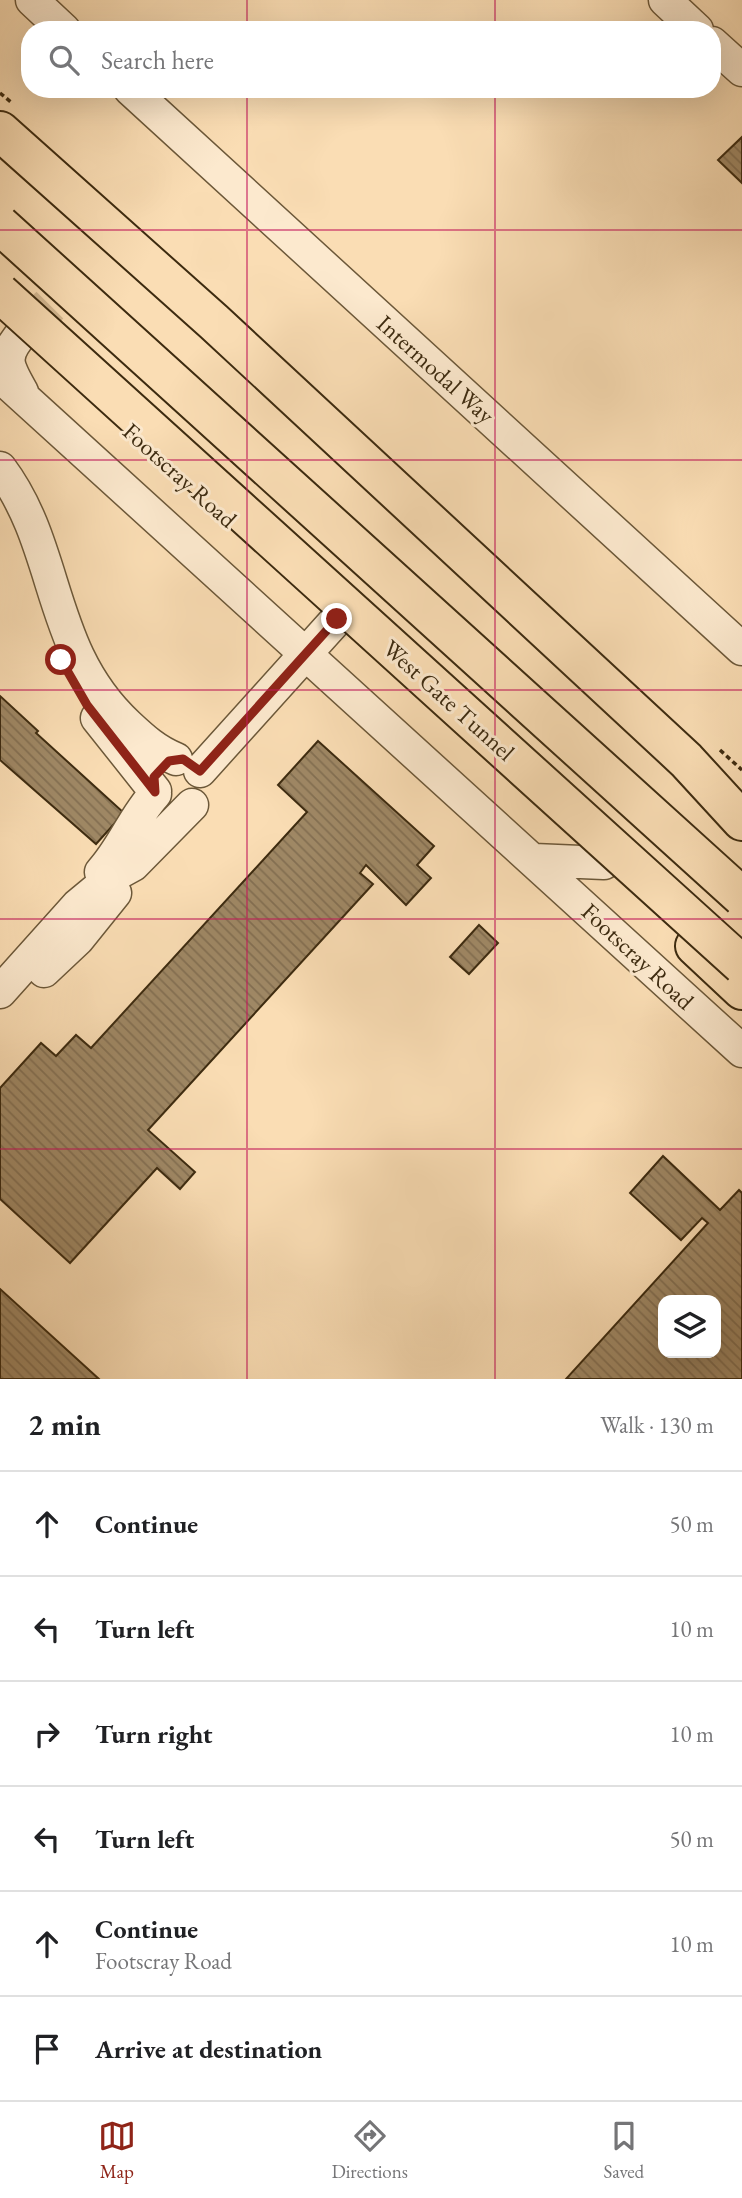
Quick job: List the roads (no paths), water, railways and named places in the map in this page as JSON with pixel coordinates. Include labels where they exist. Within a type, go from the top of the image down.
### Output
[{"type":"main road","points":[[0,131],[214,322],[655,731],[742,821]]},
{"type":"main road","name":"West Gate Tunnel","points":[[0,225],[742,897]]},
{"type":"main road","name":"West Gate Tunnel","points":[[0,293],[742,965]]},
{"type":"main road","name":"Footscray Road","points":[[11,321],[742,990]]},
{"type":"street","points":[[32,0],[54,21]]},
{"type":"street","points":[[665,0],[687,21]]},
{"type":"street","points":[[721,51],[742,70]]},
{"type":"street","name":"Intermodal Way","points":[[140,98],[742,649]]},
{"type":"street","name":"Footscray Road","points":[[11,321],[7,363],[31,405]]},
{"type":"street","name":"Footscray Road","points":[[0,376],[742,1051]]},
{"type":"street","points":[[0,468],[30,521],[64,625],[82,667],[118,716],[149,745],[188,765],[203,778],[202,793],[192,805],[133,865],[113,876],[78,905],[0,992]]},
{"type":"street","points":[[0,510],[21,551],[52,637],[87,705],[155,793],[170,808],[192,805]]},
{"type":"street","points":[[0,992],[43,925],[120,850],[143,807],[155,793],[157,770],[188,765],[306,653],[337,619]]},
{"type":"street","name":"Footscray Road","points":[[534,860],[604,863]]},
{"type":"tunnel","points":[[23,332],[79,276]]},
{"type":"tunnel","points":[[337,619],[392,560]]}]
